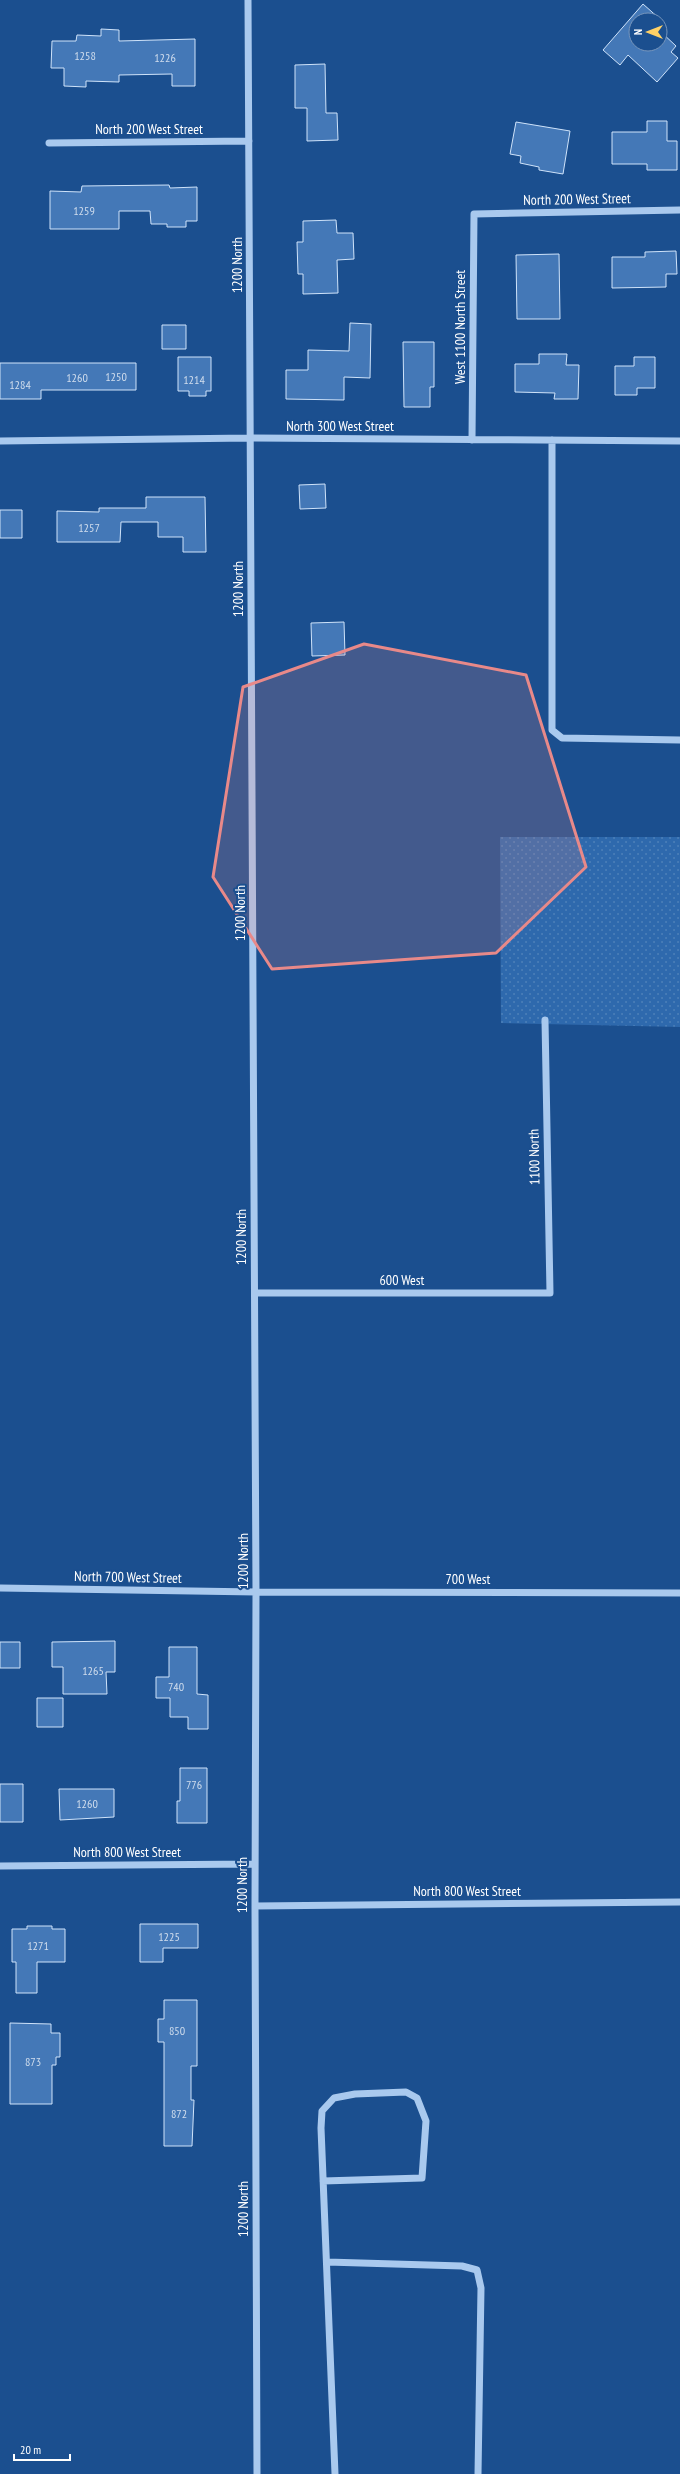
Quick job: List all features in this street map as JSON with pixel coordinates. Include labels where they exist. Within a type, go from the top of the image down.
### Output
[{"type":"street","name":"1200 North","points":[[248,0],[255,1293],[257,2474]]},
{"type":"street","name":"North 200 West Street","points":[[49,142],[249,141]]},
{"type":"street","name":"North 200 West Street","points":[[474,214],[680,210]]},
{"type":"street","name":"West 1100 North Street","points":[[472,440],[474,214]]},
{"type":"street","name":"North 300 West Street","points":[[0,441],[250,438],[680,441]]},
{"type":"street","points":[[552,440],[552,730],[562,738],[680,740]]},
{"type":"street","name":"1100 North","points":[[545,1020],[550,1293]]},
{"type":"street","name":"600 West","points":[[255,1293],[550,1293]]},
{"type":"street","name":"North 700 West Street","points":[[0,1588],[256,1592]]},
{"type":"street","name":"700 West","points":[[256,1592],[680,1593]]},
{"type":"street","name":"North 800 West Street","points":[[0,1866],[255,1864]]},
{"type":"street","name":"North 800 West Street","points":[[255,1906],[680,1902]]},
{"type":"street","points":[[323,2181],[422,2178],[426,2121],[417,2098],[406,2092],[355,2094],[334,2098],[322,2111],[323,2181],[335,2474]]},
{"type":"street","points":[[327,2262],[462,2266],[477,2270],[481,2288],[478,2474]]},
{"type":"highlighted area","points":[[364,644],[526,675],[586,867],[496,953],[272,969],[213,877],[243,687]]},
{"type":"shaded area","points":[[500,837],[680,837],[680,1027],[501,1023]]},
{"type":"building","points":[[643,4],[652,12],[636,12]]},
{"type":"building","points":[[628,21],[628,52],[668,52],[668,38],[676,46],[671,52],[678,58],[657,82],[628,55],[620,65],[603,50]]},
{"type":"building","points":[[101,29],[119,30],[119,41],[195,39],[195,86],[172,86],[172,74],[119,75],[119,82],[86,81],[86,87],[64,86],[64,68],[51,68],[52,41],[76,41],[77,35],[101,36]]},
{"type":"building","points":[[325,64],[326,113],[337,113],[338,140],[307,141],[307,108],[295,108],[295,65]]},
{"type":"building","points":[[647,121],[667,121],[667,141],[677,141],[677,170],[647,170],[647,164],[612,164],[612,132],[647,132]]},
{"type":"building","points":[[516,122],[570,131],[563,174],[539,170],[539,167],[520,163],[521,156],[510,154]]},
{"type":"building","points":[[169,185],[170,188],[197,187],[197,221],[186,221],[186,227],[167,227],[167,224],[151,224],[150,211],[119,211],[119,229],[50,229],[50,191],[81,192],[82,186]]},
{"type":"building","points":[[336,220],[337,233],[353,233],[354,259],[337,260],[338,293],[303,294],[303,274],[298,274],[297,242],[303,242],[303,221]]},
{"type":"building","points":[[676,251],[677,274],[666,274],[666,287],[612,288],[612,257],[645,257],[645,252]]},
{"type":"building","points":[[559,254],[560,319],[517,319],[516,255]]},
{"type":"building","points":[[350,323],[371,324],[370,378],[344,377],[344,400],[286,399],[286,370],[308,370],[308,350],[349,351]]},
{"type":"building","points":[[162,325],[186,325],[186,349],[162,349]]},
{"type":"building","points":[[403,342],[434,342],[434,387],[430,387],[430,407],[404,407]]},
{"type":"building","points":[[539,354],[567,354],[566,365],[579,365],[578,399],[554,399],[555,393],[515,392],[515,364],[539,364]]},
{"type":"building","points":[[178,357],[211,357],[211,391],[206,391],[206,396],[189,396],[189,391],[178,391]]},
{"type":"building","points":[[634,357],[655,357],[655,388],[637,388],[637,395],[615,395],[615,366],[634,366]]},
{"type":"building","points":[[0,363],[136,363],[136,390],[41,390],[41,399],[0,399]]},
{"type":"building","points":[[325,484],[326,508],[300,509],[299,485]]},
{"type":"building","points":[[146,497],[205,497],[206,552],[183,552],[183,537],[158,537],[158,522],[121,522],[120,542],[57,542],[57,511],[99,512],[99,508],[146,508]]},
{"type":"building","points":[[0,510],[22,510],[22,538],[0,538]]},
{"type":"building","points":[[344,622],[345,655],[312,656],[311,623]]},
{"type":"building","points":[[115,1641],[115,1672],[106,1672],[107,1694],[63,1694],[63,1667],[52,1667],[52,1642]]},
{"type":"building","points":[[0,1642],[20,1642],[20,1668],[0,1668]]},
{"type":"building","points":[[169,1647],[197,1647],[197,1694],[208,1695],[208,1729],[188,1729],[188,1717],[170,1717],[170,1698],[156,1698],[156,1677],[169,1677]]},
{"type":"building","points":[[37,1698],[63,1698],[63,1727],[37,1727]]},
{"type":"building","points":[[180,1768],[207,1768],[207,1823],[177,1823],[177,1801],[180,1801]]},
{"type":"building","points":[[0,1784],[23,1784],[23,1822],[0,1822]]},
{"type":"building","points":[[59,1789],[114,1789],[114,1817],[60,1820]]},
{"type":"building","points":[[140,1924],[198,1924],[198,1948],[163,1948],[163,1962],[140,1962]]},
{"type":"building","points":[[27,1926],[52,1926],[52,1929],[65,1929],[65,1962],[37,1962],[37,1993],[16,1993],[16,1962],[12,1962],[12,1929],[27,1929]]},
{"type":"building","points":[[164,2000],[197,2000],[197,2066],[191,2066],[191,2100],[194,2100],[192,2146],[164,2146],[164,2042],[158,2042],[158,2019],[164,2019]]},
{"type":"building","points":[[10,2023],[51,2024],[51,2033],[60,2033],[60,2057],[56,2057],[56,2065],[52,2065],[52,2104],[10,2104]]}]
